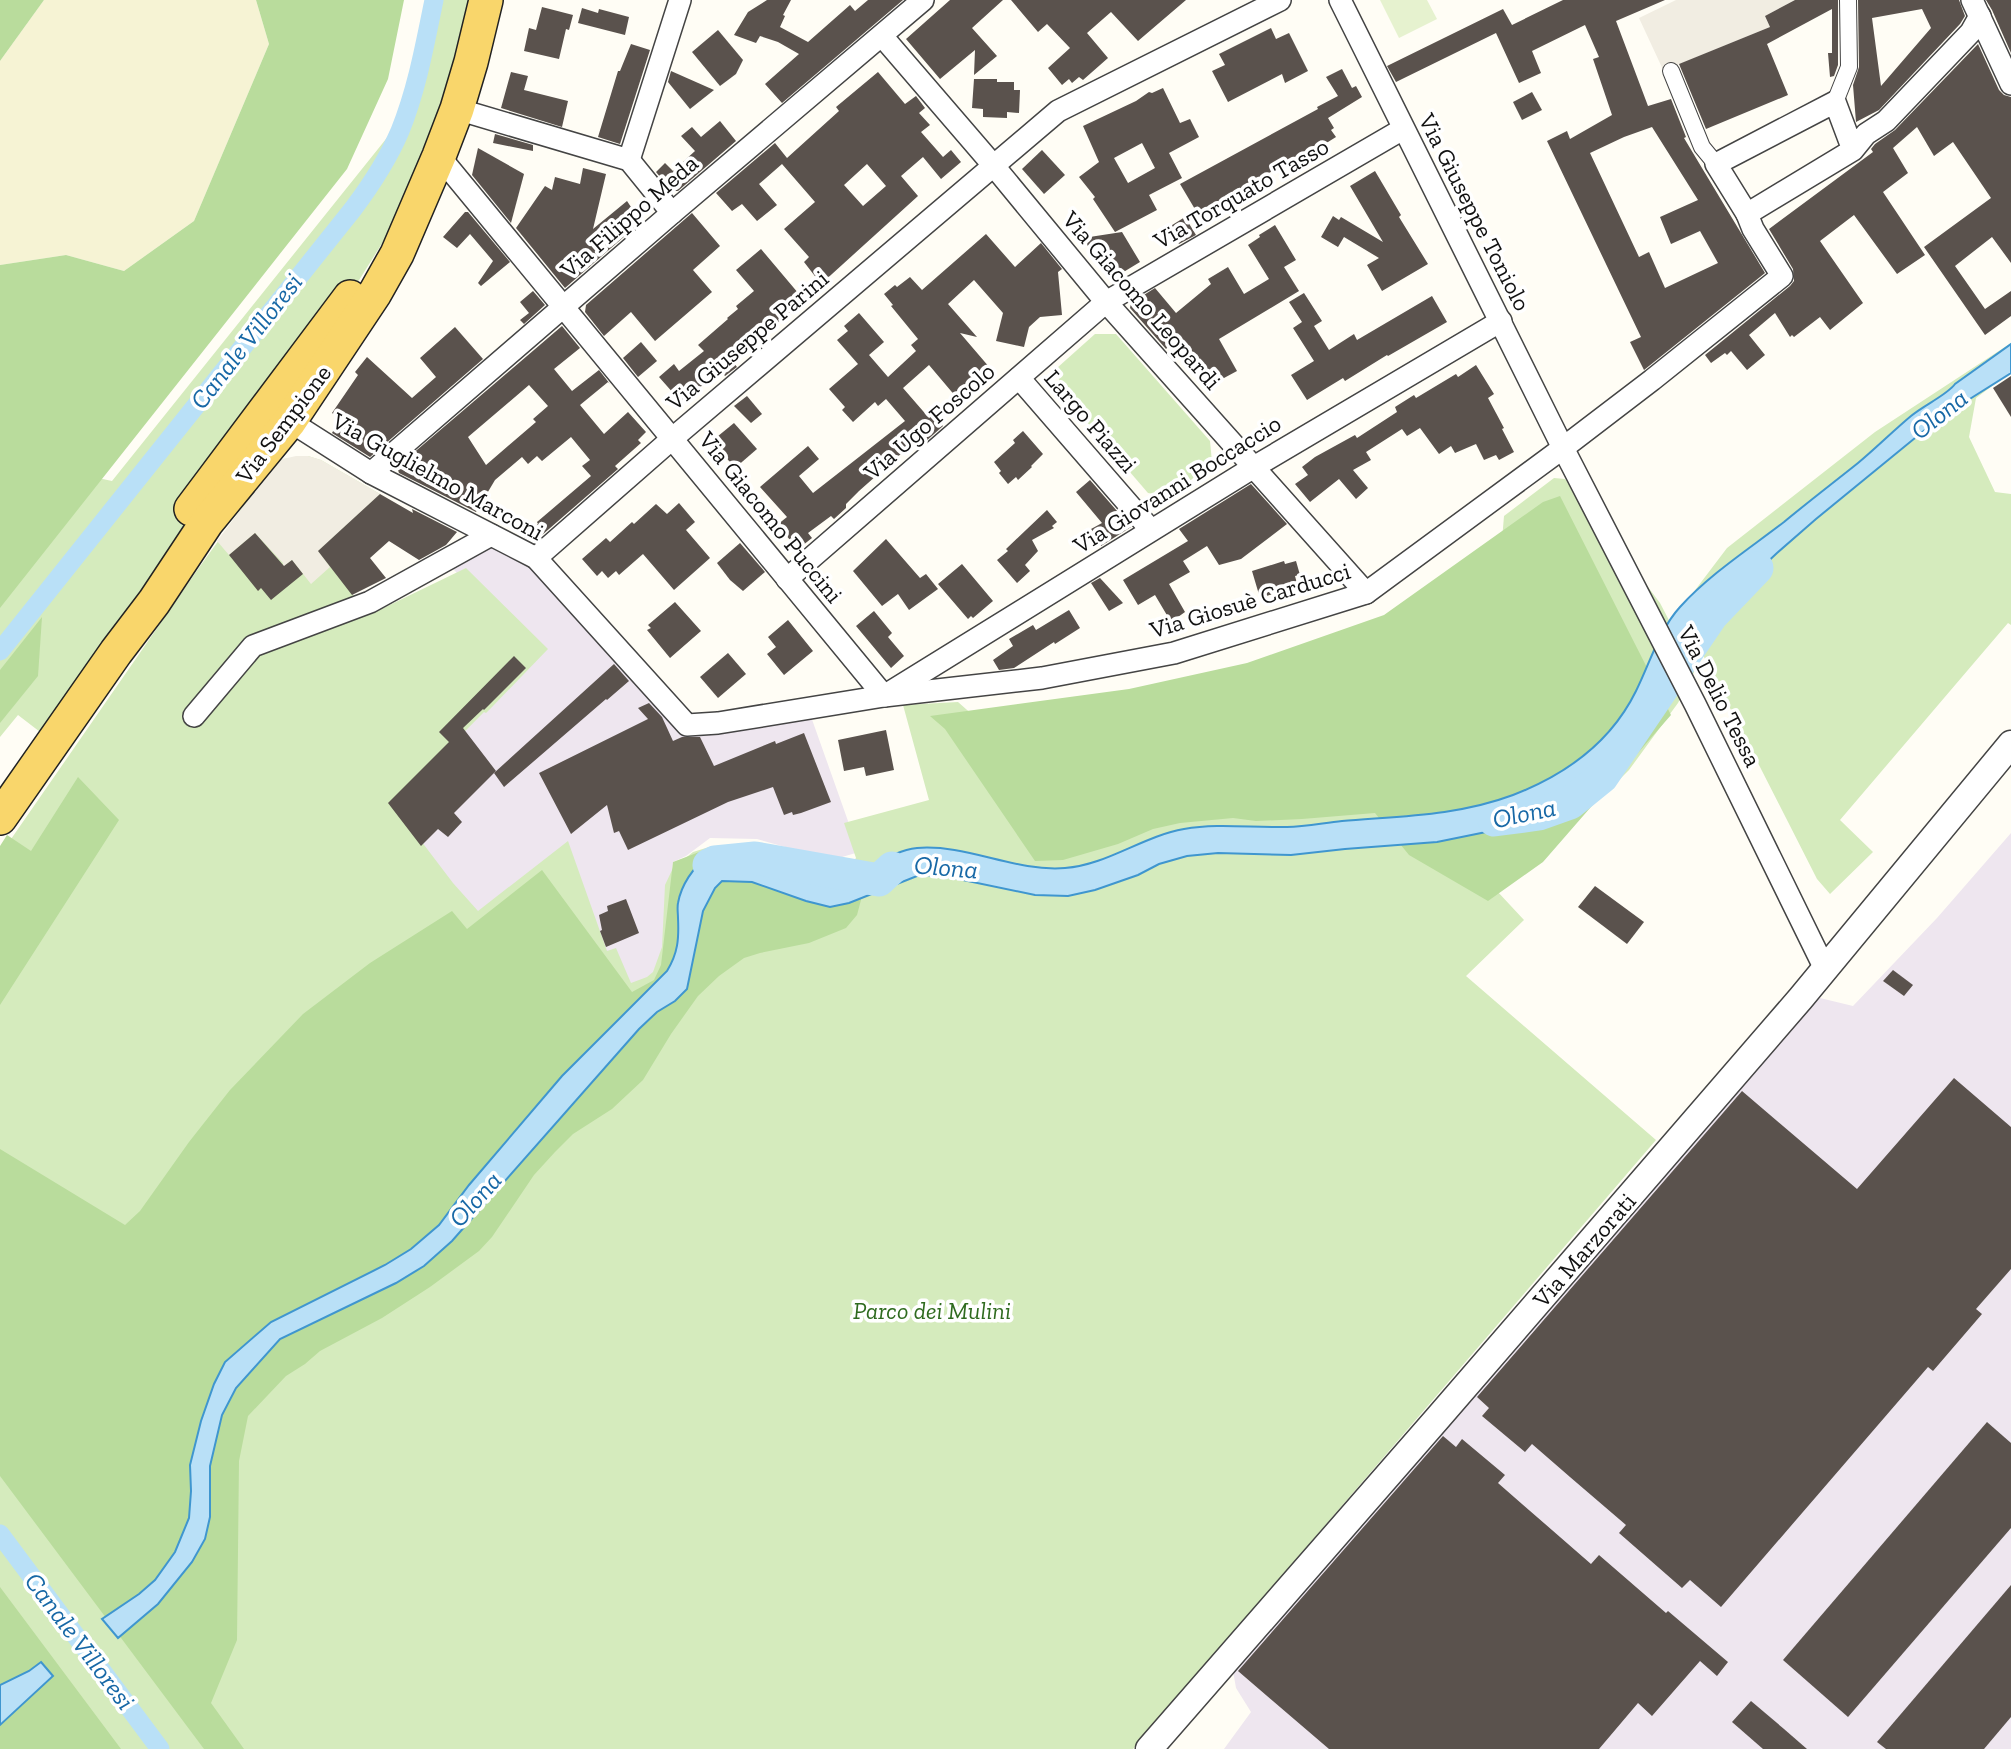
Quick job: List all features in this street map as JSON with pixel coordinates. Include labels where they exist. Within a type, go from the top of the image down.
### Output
[{"type":"main road","name":"Via Sempione","points":[[0,818],[116,652],[154,568],[169,542],[279,414],[433,169],[457,109],[486,0]]},
{"type":"street","points":[[629,160],[680,0]]},
{"type":"street","name":"Via Filippo Meda","points":[[371,473],[923,0]]},
{"type":"street","name":"Via Giuseppe Parini","points":[[536,558],[1058,111],[1280,0]]},
{"type":"street","name":"Via Giuseppe Toniolo","points":[[1340,0],[1563,448]]},
{"type":"street","points":[[1716,164],[1835,102],[1849,67],[1848,0]]},
{"type":"street","points":[[1976,8],[2011,84]]},
{"type":"street","points":[[1671,71],[1702,147],[1716,164],[1747,214],[1853,150],[1866,134],[1886,121],[1971,32],[1976,8]]},
{"type":"street","name":"Via Giacomo Leopardi","points":[[882,36],[1106,302],[1366,593]]},
{"type":"street","points":[[1835,102],[1853,150]]},
{"type":"street","points":[[457,109],[629,160],[672,213]]},
{"type":"street","name":"Via Torquato Tasso","points":[[1106,302],[1403,128]]},
{"type":"street","name":"Via Giacomo Puccini","points":[[433,169],[564,308],[884,696]]},
{"type":"street","name":"Via Giosuè Carducci","points":[[687,725],[718,723],[884,696],[1042,678],[1174,653],[1366,593],[1563,448],[1782,276],[1753,229],[1747,214]]},
{"type":"street","name":"Via Ugo Foscolo","points":[[787,579],[1106,302]]},
{"type":"street","name":"Via Giovanni Boccaccio","points":[[884,696],[1254,467],[1501,321]]},
{"type":"street","name":"Largo Piazzi","points":[[1019,378],[1151,530]]},
{"type":"street","name":"Via Guglielmo Marconi","points":[[279,414],[371,473],[536,558],[687,725]]},
{"type":"street","name":"Via Delio Tessa","points":[[1563,448],[1654,622],[1825,969]]},
{"type":"street","points":[[194,716],[253,646],[370,602],[491,536]]},
{"type":"street","name":"Via Marzorati","points":[[1149,1749],[1825,969],[2011,744]]},
{"type":"shaded area","points":[[44,0],[256,0],[269,44],[194,221],[124,271],[66,255],[0,265],[0,61]]},
{"type":"shaded area","points":[[1676,0],[1795,0],[1765,16],[1770,27],[1675,66],[1665,74],[1639,18]]},
{"type":"shaded area","points":[[296,456],[321,460],[380,494],[318,551],[330,567],[311,584],[292,560],[283,567],[283,563],[255,533],[229,555],[217,541],[276,464]]},
{"type":"shaded area","points":[[499,543],[536,561],[687,728],[809,711],[859,852],[832,860],[757,839],[710,838],[673,862],[661,965],[654,980],[632,992],[467,929],[361,802],[522,638],[453,569]]},
{"type":"shaded area","points":[[2011,833],[2011,1749],[1224,1749],[1251,1712],[1236,1688],[1232,1665],[1731,1082],[1820,998],[1853,1006],[1937,918]]},
{"type":"green space","points":[[0,0],[44,0],[0,61]]},
{"type":"green space","points":[[256,0],[404,0],[388,79],[347,169],[0,608],[0,265],[66,255],[124,271],[194,221],[269,44]]},
{"type":"green space","points":[[438,0],[474,0],[443,114],[391,229],[336,317],[44,735],[18,715],[0,737],[0,586],[89,476],[112,481],[414,104]]},
{"type":"green space","points":[[1380,0],[1427,0],[1437,19],[1399,38]]},
{"type":"green space","points":[[1095,334],[1116,334],[1210,441],[1212,462],[1171,497],[1148,493],[1061,392],[1057,368]]},
{"type":"green space","name":"Parco dei Mulini","points":[[2011,343],[2011,372],[1976,398],[1969,437],[1995,492],[2011,494],[2011,625],[2008,623],[1840,820],[1873,852],[1830,894],[1817,879],[1703,655],[1678,703],[1629,770],[1613,786],[1582,812],[1469,861],[1524,920],[1466,976],[1656,1140],[1133,1749],[0,1749],[0,855],[198,569],[258,486],[283,459],[308,456],[321,460],[380,494],[318,551],[369,615],[466,568],[548,649],[393,804],[453,883],[478,911],[568,841],[607,951],[616,948],[631,983],[653,972],[662,947],[665,885],[673,868],[693,852],[709,847],[744,844],[837,871],[848,868],[856,858],[844,823],[929,800],[903,705],[958,702],[975,717],[1117,697],[1230,669],[1392,618],[1502,540],[1504,516],[1554,478],[1565,479],[1573,487],[1660,603],[1672,626],[1677,614],[1727,548],[1875,432]]},
{"type":"green space","points":[[1560,496],[1671,715],[1543,862],[1488,901],[1409,855],[1375,813],[1256,821],[1233,818],[1180,823],[1153,829],[1118,844],[1063,860],[1035,861],[945,729],[930,716],[1129,689],[1247,663],[1384,615],[1543,502]]},
{"type":"green space","points":[[42,617],[38,676],[0,723],[0,670]]},
{"type":"green space","points":[[78,777],[119,820],[0,1005],[0,846],[7,835],[31,851]]},
{"type":"green space","points":[[724,846],[767,846],[784,849],[860,874],[861,900],[857,915],[846,928],[809,943],[744,958],[719,976],[698,996],[643,1080],[612,1109],[573,1134],[555,1152],[534,1175],[492,1237],[479,1251],[382,1318],[320,1351],[286,1376],[248,1416],[239,1461],[237,1640],[211,1703],[244,1749],[204,1749],[0,1476],[0,1149],[125,1225],[140,1211],[230,1090],[303,1014],[370,963],[452,911],[467,929],[542,870],[632,992],[654,980],[661,965],[673,862],[707,849]]},
{"type":"green space","points":[[0,1587],[121,1749],[0,1749],[0,1725],[12,1713],[41,1662],[0,1685]]},
{"type":"water","points":[[2011,344],[2011,373],[1926,429],[1816,519],[1698,627],[1680,650],[1665,688],[1633,738],[1582,791],[1552,808],[1491,831],[1437,842],[1291,855],[1218,853],[1187,856],[1159,864],[1138,875],[1095,890],[1068,896],[1035,895],[939,875],[917,876],[849,903],[830,907],[752,882],[722,881],[715,888],[703,911],[687,989],[639,1029],[452,1241],[424,1266],[396,1283],[280,1339],[236,1388],[222,1415],[210,1466],[210,1517],[205,1539],[192,1562],[158,1604],[118,1638],[102,1619],[155,1580],[175,1552],[189,1518],[190,1465],[201,1421],[225,1362],[271,1322],[385,1265],[411,1249],[439,1225],[469,1185],[562,1076],[667,971],[677,946],[678,907],[685,883],[697,866],[708,858],[721,854],[736,854],[800,875],[830,881],[853,876],[894,854],[917,848],[954,850],[1028,866],[1065,868],[1096,862],[1154,838],[1184,829],[1222,826],[1294,827],[1428,814],[1471,807],[1513,795],[1568,767],[1585,755],[1614,726],[1636,691],[1666,626],[1680,607],[1704,584],[1858,463],[1911,416]]},
{"type":"water","points":[[41,1662],[53,1676],[0,1725],[0,1685]]},
{"type":"building","points":[[767,0],[791,0],[780,27],[808,42],[850,5],[855,11],[868,0],[903,0],[782,103],[765,84],[799,54],[760,36],[756,43],[734,35],[748,12]]},
{"type":"building","points":[[950,0],[1003,0],[972,28],[997,56],[974,75],[975,50],[940,79],[906,39]]},
{"type":"building","points":[[1011,0],[1186,0],[1138,41],[1111,12],[1087,33],[1108,58],[1083,80],[1079,77],[1072,83],[1069,79],[1062,85],[1048,68],[1070,48],[1047,24],[1038,32]]},
{"type":"building","points":[[1563,0],[1665,0],[1616,21],[1648,106],[1671,99],[1686,137],[1684,138],[1765,273],[1644,370],[1630,342],[1641,337],[1547,141],[1567,131],[1570,139],[1612,115],[1593,59],[1599,57],[1585,25],[1532,51],[1541,73],[1519,83],[1496,33],[1396,82],[1387,66],[1503,9],[1512,25]],"holes":[[[1652,127],[1698,200],[1660,217],[1671,244],[1700,231],[1718,263],[1665,288],[1649,252],[1639,257],[1590,153]]]},
{"type":"building","points":[[1795,0],[1838,0],[1838,65],[1834,76],[1830,77],[1828,53],[1832,53],[1832,9],[1767,44],[1788,95],[1706,129],[1679,64],[1770,27],[1765,16]]},
{"type":"building","points":[[1858,0],[1959,0],[1965,16],[1960,24],[1879,110],[1856,122],[1853,85],[1859,67]],"holes":[[[1922,9],[1931,28],[1881,86],[1872,18]]]},
{"type":"building","points":[[1986,0],[2011,0],[2011,53],[1992,10]]},
{"type":"building","points":[[542,7],[573,15],[569,30],[566,29],[559,59],[524,51],[529,28],[536,30]]},
{"type":"building","points":[[582,8],[598,13],[599,9],[629,17],[625,35],[578,23]]},
{"type":"building","points":[[1271,28],[1276,39],[1289,33],[1308,71],[1285,83],[1282,74],[1228,102],[1212,71],[1225,65],[1219,54]]},
{"type":"building","points":[[718,30],[743,60],[736,74],[720,86],[692,52]]},
{"type":"building","points":[[631,44],[650,50],[620,144],[598,137],[618,71]]},
{"type":"building","points":[[1978,44],[1999,90],[2011,97],[2011,263],[1992,237],[1955,266],[1985,309],[2011,291],[2011,316],[1985,335],[1924,247],[1991,198],[1953,142],[1934,156],[1917,127],[1893,148],[1908,173],[1883,192],[1925,255],[1897,274],[1854,215],[1820,241],[1863,303],[1830,330],[1820,317],[1794,337],[1790,337],[1775,313],[1749,335],[1765,355],[1747,370],[1731,351],[1711,363],[1705,355],[1794,281],[1793,269],[1769,229],[1873,152],[1871,149],[1875,144],[1895,130]]},
{"type":"building","points":[[1342,69],[1352,88],[1356,86],[1362,97],[1328,118],[1336,137],[1296,165],[1283,165],[1199,216],[1180,184],[1338,96],[1326,77]]},
{"type":"building","points":[[671,71],[714,90],[690,109],[668,82]]},
{"type":"building","points":[[511,72],[528,76],[524,90],[568,101],[562,127],[501,108]]},
{"type":"building","points":[[878,72],[905,104],[916,96],[925,108],[919,113],[930,125],[921,132],[943,157],[951,150],[961,162],[941,179],[923,157],[901,176],[918,196],[821,284],[804,262],[809,257],[784,229],[815,202],[782,164],[759,184],[777,205],[757,221],[742,204],[732,211],[716,193],[775,143],[787,158],[839,111],[836,107]],"holes":[[[867,164],[886,186],[863,206],[844,185]]]},
{"type":"building","points":[[974,79],[1014,82],[1014,90],[1020,90],[1019,113],[1007,112],[1007,118],[983,117],[983,109],[972,108]]},
{"type":"building","points":[[1163,88],[1180,123],[1190,119],[1199,137],[1169,153],[1182,178],[1149,195],[1157,210],[1115,232],[1093,199],[1095,197],[1079,177],[1099,162],[1083,126],[1149,92]],"holes":[[[1142,143],[1155,168],[1128,183],[1114,158]]]},
{"type":"building","points":[[1532,92],[1542,110],[1522,120],[1513,102]]},
{"type":"building","points":[[720,121],[736,141],[678,191],[672,191],[656,172],[665,163],[673,171],[695,151],[681,136],[692,127],[701,137]]},
{"type":"building","points":[[495,134],[533,145],[533,151],[493,143]]},
{"type":"building","points":[[478,148],[524,174],[511,223],[472,175]]},
{"type":"building","points":[[1042,150],[1065,175],[1044,194],[1022,169]]},
{"type":"building","points":[[583,168],[606,174],[593,229],[627,201],[641,222],[565,288],[516,228],[545,186],[552,190],[555,177],[580,184]]},
{"type":"building","points":[[1375,171],[1428,264],[1382,291],[1367,265],[1379,258],[1344,237],[1338,247],[1321,237],[1333,216],[1339,220],[1341,217],[1383,242],[1350,186]]},
{"type":"building","points":[[465,212],[468,212],[510,262],[481,286],[478,283],[493,261],[470,234],[457,248],[443,237]]},
{"type":"building","points":[[692,213],[720,246],[693,270],[712,292],[655,341],[631,312],[604,336],[585,312],[586,305]]},
{"type":"building","points":[[1185,217],[1196,235],[1179,244],[1169,227]]},
{"type":"building","points":[[1275,225],[1296,260],[1284,267],[1299,291],[1219,339],[1237,371],[1211,385],[1187,346],[1178,354],[1170,345],[1166,349],[1130,308],[1131,303],[1155,288],[1176,313],[1211,284],[1208,279],[1228,267],[1244,294],[1269,279],[1248,245]]},
{"type":"building","points":[[1122,232],[1140,262],[1112,279],[1106,267],[1102,269],[1083,238]]},
{"type":"building","points":[[986,234],[1015,267],[1041,243],[1062,269],[1058,272],[1062,315],[1040,317],[1029,327],[1024,347],[996,341],[1003,313],[974,280],[948,304],[977,337],[960,333],[996,375],[962,404],[929,365],[903,388],[929,418],[934,415],[943,426],[925,442],[920,437],[859,491],[834,519],[831,516],[808,533],[812,538],[798,549],[777,525],[787,517],[760,487],[808,446],[819,459],[799,476],[813,493],[905,421],[886,399],[878,406],[875,402],[853,422],[842,410],[845,407],[829,389],[858,364],[837,340],[848,331],[844,326],[859,313],[884,342],[869,355],[888,377],[916,351],[911,345],[918,339],[884,294],[910,277],[922,290]]},
{"type":"building","points":[[761,249],[804,300],[733,362],[737,367],[725,376],[720,370],[682,403],[659,377],[674,364],[679,371],[704,351],[698,345],[728,319],[738,309],[736,306],[754,291],[736,270]]},
{"type":"building","points":[[533,291],[545,305],[524,324],[520,320],[529,313],[520,302]]},
{"type":"building","points":[[1304,293],[1322,321],[1314,326],[1329,350],[1354,334],[1357,340],[1432,296],[1447,322],[1307,400],[1291,375],[1314,361],[1293,328],[1302,322],[1289,302]]},
{"type":"building","points":[[562,326],[580,348],[554,369],[572,391],[599,370],[610,384],[608,382],[580,405],[604,434],[628,412],[646,432],[638,440],[641,443],[615,466],[618,469],[534,542],[524,537],[537,522],[591,476],[582,466],[590,460],[571,437],[542,461],[537,456],[528,464],[522,457],[495,480],[476,512],[399,473],[397,467]],"holes":[[[529,385],[548,406],[533,419],[536,422],[486,465],[468,437]]]},
{"type":"building","points":[[455,327],[483,359],[370,457],[332,433],[340,418],[332,413],[358,375],[355,372],[367,357],[412,398],[436,377],[420,358]]},
{"type":"building","points":[[641,342],[657,361],[638,377],[623,358]]},
{"type":"building","points":[[1476,365],[1494,394],[1488,398],[1514,452],[1499,460],[1496,455],[1484,460],[1476,444],[1455,453],[1451,446],[1439,454],[1420,428],[1407,436],[1402,429],[1366,452],[1371,460],[1353,470],[1368,488],[1356,499],[1339,479],[1310,502],[1295,484],[1308,475],[1302,467],[1315,457],[1355,435],[1357,438],[1397,412],[1395,407],[1414,395],[1416,398]]},
{"type":"building","points":[[2011,376],[2011,417],[1993,388]]},
{"type":"building","points":[[747,396],[762,414],[751,423],[734,406]]},
{"type":"building","points":[[734,423],[757,449],[735,468],[712,441]]},
{"type":"building","points":[[1023,431],[1043,454],[1018,480],[1016,477],[1008,484],[994,462],[1015,443],[1013,440]]},
{"type":"building","points":[[1090,480],[1131,527],[1101,546],[1091,529],[1102,523],[1076,492]]},
{"type":"building","points":[[1251,484],[1287,524],[1241,559],[1219,565],[1207,546],[1183,561],[1190,572],[1169,584],[1185,612],[1171,622],[1155,595],[1138,605],[1123,580],[1188,541],[1179,529]]},
{"type":"building","points":[[380,494],[413,513],[412,509],[457,532],[446,545],[419,560],[389,541],[370,558],[386,578],[352,595],[318,551]]},
{"type":"building","points":[[679,503],[695,522],[686,530],[710,558],[674,590],[643,554],[619,575],[616,571],[608,578],[602,571],[597,576],[582,559],[606,538],[610,542],[656,504],[667,514]]},
{"type":"building","points":[[1047,510],[1057,522],[1052,526],[1054,528],[1032,540],[1038,551],[1025,565],[1030,571],[1017,583],[997,560]]},
{"type":"building","points":[[255,533],[284,566],[292,560],[303,574],[271,600],[261,588],[258,591],[229,555]]},
{"type":"building","points":[[886,539],[920,578],[926,574],[938,589],[909,610],[898,594],[882,606],[853,571]]},
{"type":"building","points":[[740,543],[765,572],[743,591],[717,563]]},
{"type":"building","points":[[1284,561],[1285,564],[1296,561],[1300,575],[1295,576],[1299,591],[1283,596],[1282,591],[1260,598],[1252,571]]},
{"type":"building","points":[[962,564],[993,601],[973,618],[971,616],[968,619],[938,584]]},
{"type":"building","points":[[1100,578],[1123,603],[1109,611],[1091,583]]},
{"type":"building","points":[[675,602],[701,631],[670,658],[647,630],[651,628],[648,625]]},
{"type":"building","points":[[1069,610],[1080,628],[1014,668],[999,670],[993,660],[1013,646],[1009,639],[1033,625],[1036,630]]},
{"type":"building","points":[[874,611],[892,633],[888,637],[904,656],[891,668],[856,626]]},
{"type":"building","points":[[788,620],[813,651],[784,675],[767,654],[776,647],[768,637]]},
{"type":"building","points":[[728,653],[746,674],[718,698],[700,677]]},
{"type":"building","points":[[514,656],[526,668],[463,728],[496,771],[454,813],[462,822],[448,837],[438,829],[421,846],[388,803],[449,742],[439,732]]},
{"type":"building","points":[[614,664],[629,681],[504,787],[494,773]]},
{"type":"building","points":[[649,703],[662,717],[673,741],[682,737],[700,737],[714,766],[775,741],[776,744],[804,733],[831,802],[801,813],[784,815],[773,787],[728,802],[628,850],[619,831],[614,833],[607,805],[571,834],[539,773],[648,719],[638,708]]},
{"type":"building","points":[[886,730],[894,770],[866,776],[864,767],[844,771],[838,740]]},
{"type":"building","points":[[1595,886],[1644,922],[1627,944],[1578,907]]},
{"type":"building","points":[[626,899],[639,933],[606,947],[600,931],[599,915],[608,911],[607,906]]},
{"type":"building","points":[[1893,970],[1913,985],[1904,996],[1883,981]]},
{"type":"building","points":[[1954,1078],[2011,1127],[2011,1269],[1976,1309],[1982,1314],[1933,1371],[1928,1367],[1721,1607],[1690,1580],[1682,1588],[1619,1533],[1626,1525],[1532,1444],[1525,1452],[1482,1416],[1489,1408],[1477,1397],[1742,1091],[1857,1189]]},
{"type":"building","points":[[1987,1422],[2011,1443],[2011,1528],[1848,1717],[1783,1660]]},
{"type":"building","points":[[1443,1436],[1456,1447],[1462,1439],[1505,1475],[1498,1483],[1591,1564],[1599,1555],[1728,1662],[1717,1676],[1700,1661],[1652,1716],[1638,1703],[1599,1749],[1329,1749],[1238,1671]]},
{"type":"building","points":[[2011,1585],[2011,1717],[1984,1749],[1886,1749],[1877,1742]]},
{"type":"building","points":[[1751,1701],[1807,1749],[1763,1749],[1732,1722]]},
{"type":"waterway","name":"Canale Villoresi","points":[[0,651],[373,181],[390,152],[406,115],[434,0]]},
{"type":"waterway","name":"Olona","points":[[1494,820],[1539,814],[1570,803],[1602,777],[1712,615],[1757,568]]},
{"type":"waterway","name":"Olona","points":[[709,865],[755,858],[879,880],[892,868]]},
{"type":"waterway","name":"Canale Villoresi","points":[[0,1534],[160,1749]]}]
